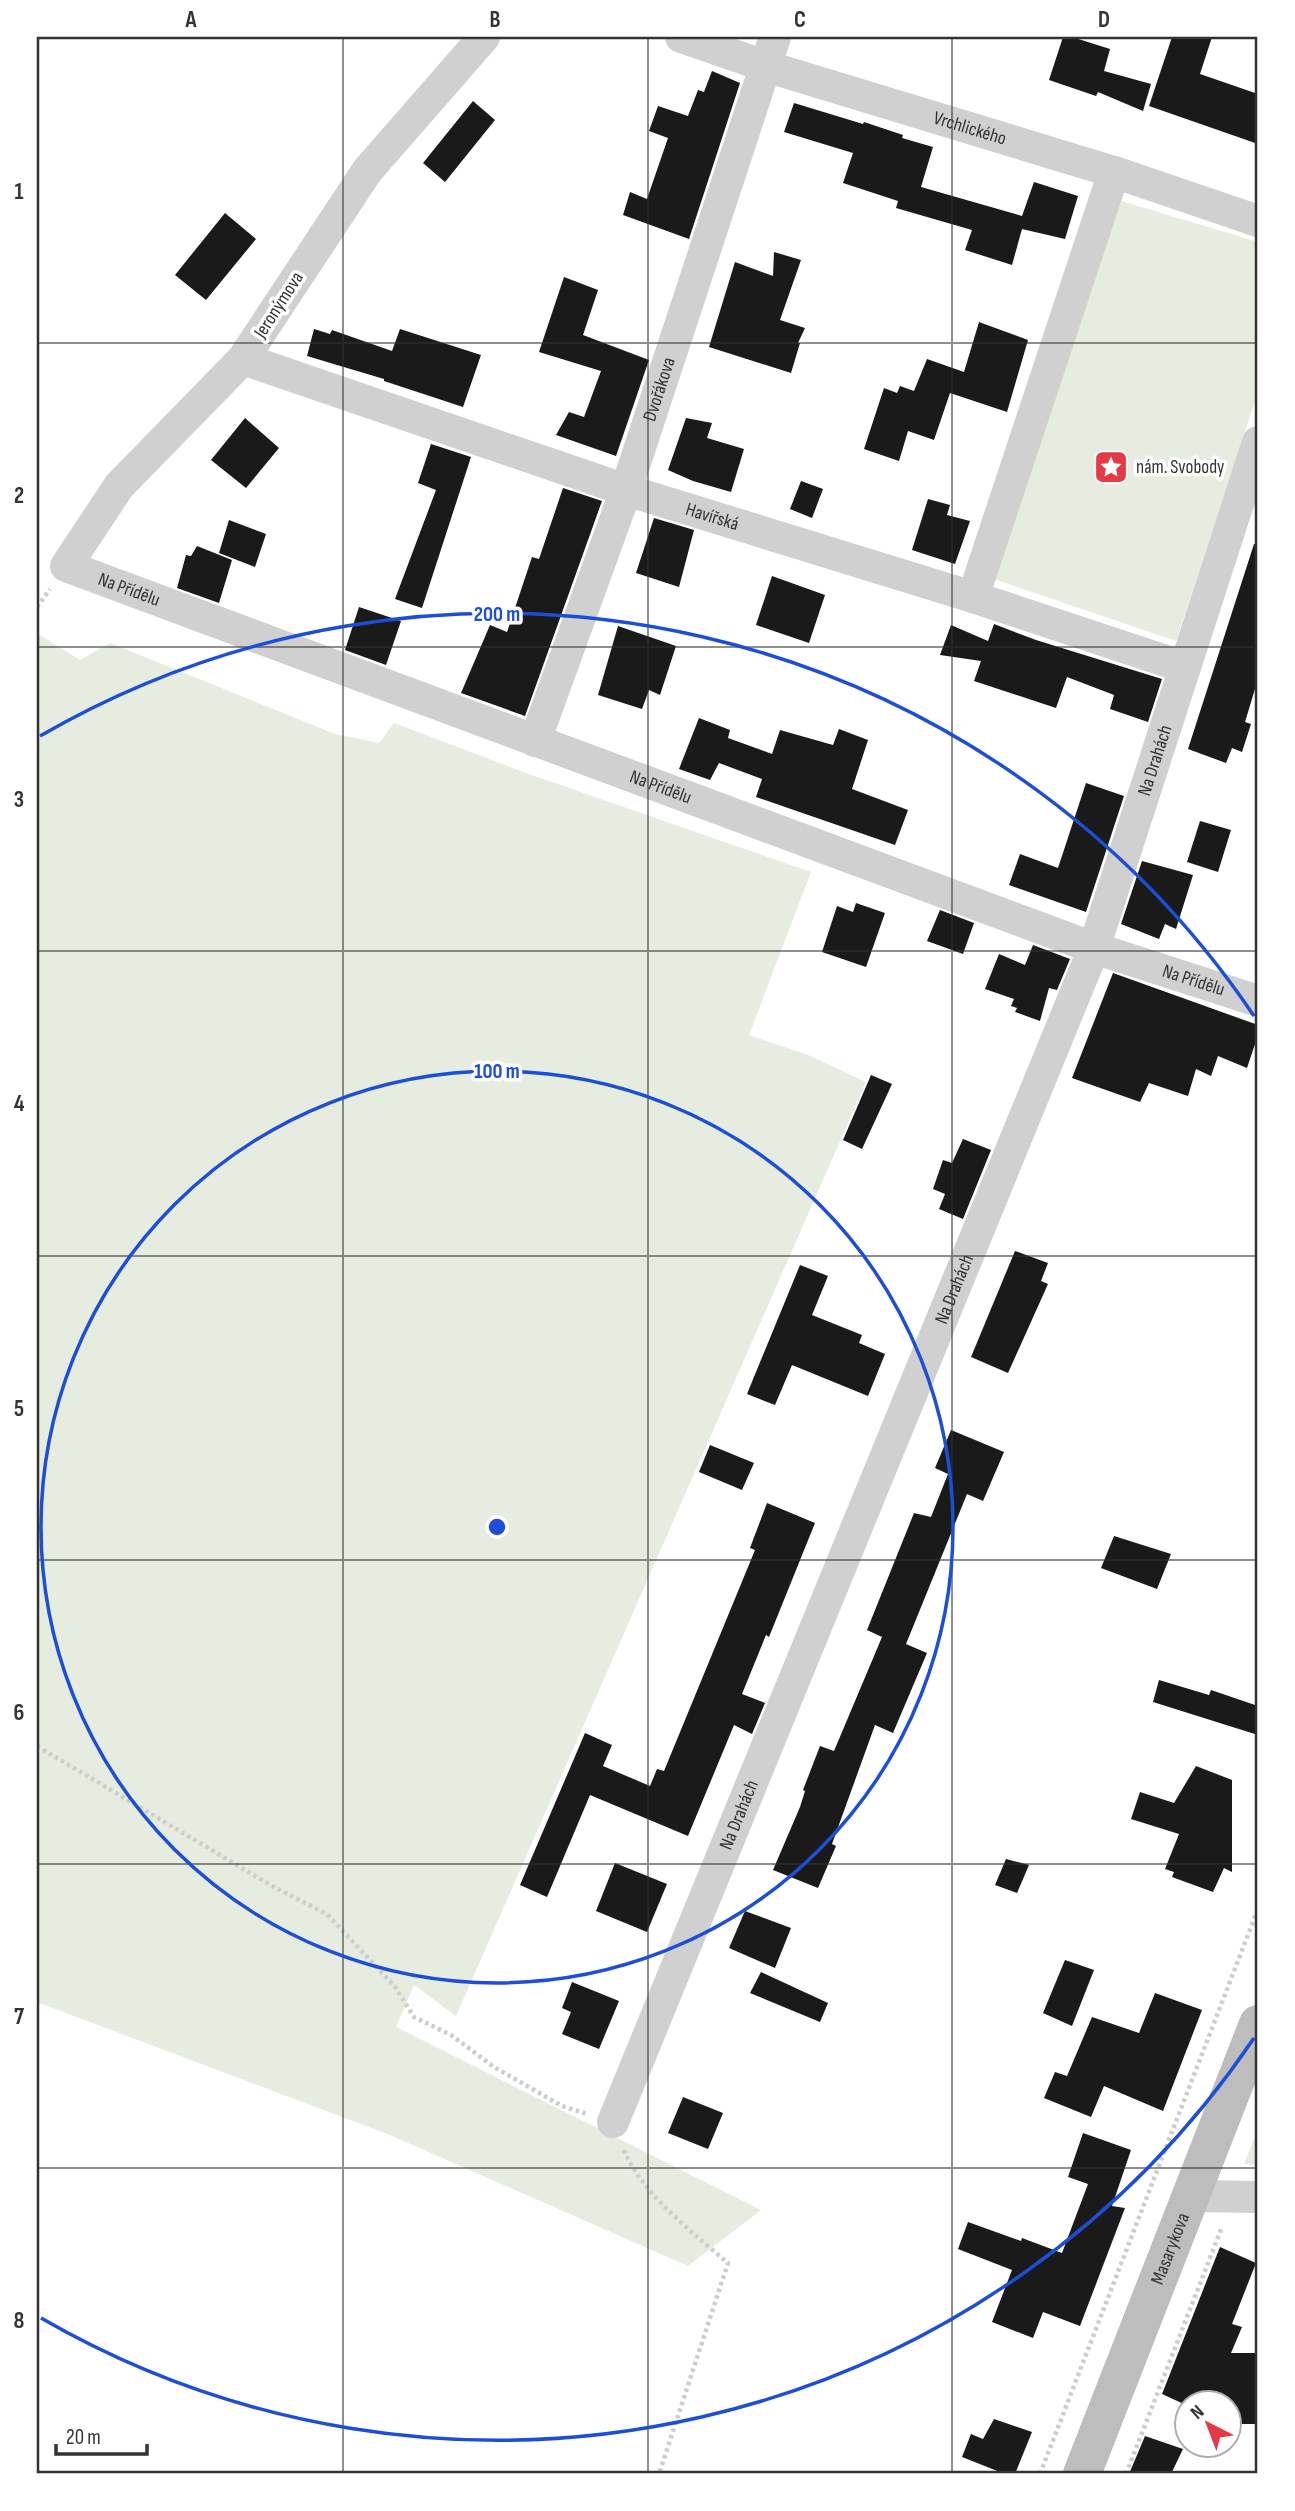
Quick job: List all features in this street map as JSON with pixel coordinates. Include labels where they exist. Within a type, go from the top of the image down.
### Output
[{"type":"main road","name":"Masarykova","points":[[1082,2474],[1258,2024]]},
{"type":"street","name":"Jeronýmova","points":[[66,566],[119,486],[243,359],[367,171],[484,37]]},
{"type":"street","name":"Vrchlického","points":[[681,37],[770,51],[1258,221]]},
{"type":"street","name":"Dvořákova","points":[[535,741],[626,490],[770,51]]},
{"type":"street","points":[[973,597],[1114,172]]},
{"type":"street","name":"Havířská","points":[[243,359],[626,490],[973,597],[1184,667]]},
{"type":"street","name":"Na Drahách","points":[[613,2122],[1094,948],[1258,442]]},
{"type":"street","name":"Na Přídělu","points":[[66,566],[1094,948],[1258,1001]]},
{"type":"street","points":[[1191,2196],[1258,2197]]},
{"type":"path","points":[[37,1746],[272,1886],[327,1914],[395,1987],[414,2017],[451,2035],[494,2067],[562,2106],[613,2122],[630,2164],[684,2224],[728,2263],[659,2474]]},
{"type":"path","points":[[1040,2474],[1258,1909]]},
{"type":"path","points":[[1126,2474],[1226,2217]]},
{"type":"shaded area","name":"nám. Svobody","points":[[1118,200],[1258,242],[1258,392],[1176,641],[994,579]]},
{"type":"shaded area","points":[[37,633],[80,660],[110,643],[335,734],[379,743],[394,723],[526,773],[811,872],[749,1035],[808,1055],[866,1082],[456,2016],[414,1985],[396,2027],[761,2210],[688,2266],[390,2135],[37,2002]]},
{"type":"shaded area","points":[[1258,2129],[1258,2165],[1244,2164]]},
{"type":"building","points":[[1063,37],[1072,37],[1110,49],[1104,71],[1151,84],[1143,111],[1098,92],[1096,96],[1049,80]]},
{"type":"building","points":[[1172,37],[1212,37],[1200,74],[1258,94],[1258,144],[1149,106]]},
{"type":"building","points":[[712,71],[740,83],[689,239],[623,215],[630,192],[647,199],[668,138],[649,131],[658,106],[688,116],[698,90],[704,92]]},
{"type":"building","points":[[473,101],[495,120],[445,182],[423,163]]},
{"type":"building","points":[[794,103],[863,124],[864,122],[933,147],[921,187],[1022,216],[1034,182],[1078,196],[1065,239],[1022,229],[1012,265],[965,250],[972,230],[896,208],[898,201],[843,183],[853,153],[784,132]]},
{"type":"building","points":[[225,213],[256,239],[206,300],[175,275]]},
{"type":"building","points":[[774,252],[801,260],[780,320],[805,328],[798,343],[791,373],[709,347],[735,262],[773,276]]},
{"type":"building","points":[[564,277],[598,290],[583,335],[649,360],[616,456],[556,435],[569,412],[584,417],[601,371],[539,352]]},
{"type":"building","points":[[979,322],[1028,340],[1007,412],[950,393],[934,440],[908,431],[899,461],[864,449],[884,388],[897,393],[900,386],[914,391],[927,359],[964,372]]},
{"type":"building","points":[[314,329],[330,334],[332,330],[392,351],[400,329],[481,355],[463,407],[307,356]]},
{"type":"building","points":[[245,418],[279,448],[246,488],[211,460]]},
{"type":"building","points":[[686,418],[712,423],[707,438],[744,449],[731,492],[693,481],[668,470]]},
{"type":"building","points":[[431,444],[471,457],[422,608],[395,599],[436,490],[418,483]]},
{"type":"building","points":[[801,481],[823,489],[812,518],[790,509]]},
{"type":"building","points":[[563,488],[602,501],[525,716],[461,693],[490,625],[507,632],[532,557],[539,559]]},
{"type":"building","points":[[928,499],[950,505],[947,515],[970,521],[955,564],[912,550]]},
{"type":"building","points":[[654,518],[694,530],[679,587],[636,573]]},
{"type":"building","points":[[229,520],[266,534],[255,567],[219,553]]},
{"type":"building","points":[[1254,544],[1258,544],[1258,679],[1245,722],[1251,724],[1242,752],[1232,748],[1226,763],[1188,749]]},
{"type":"building","points":[[197,546],[232,560],[219,603],[177,588],[186,555],[191,556]]},
{"type":"building","points":[[772,576],[825,595],[809,643],[756,625]]},
{"type":"building","points":[[359,607],[401,621],[386,665],[345,650]]},
{"type":"building","points":[[994,624],[1036,640],[1162,679],[1148,722],[1110,709],[1114,695],[1067,677],[1056,708],[974,681],[981,661],[940,655],[951,625],[988,641]]},
{"type":"building","points":[[618,626],[676,646],[660,695],[649,690],[642,709],[598,695]]},
{"type":"building","points":[[699,718],[730,730],[728,738],[772,754],[780,730],[833,745],[839,729],[868,740],[852,789],[908,810],[895,845],[756,797],[762,779],[719,763],[710,780],[679,769]]},
{"type":"building","points":[[1086,783],[1124,796],[1086,912],[1009,885],[1020,854],[1058,868]]},
{"type":"building","points":[[1200,821],[1231,830],[1218,872],[1187,862]]},
{"type":"building","points":[[1142,861],[1193,875],[1176,929],[1165,924],[1159,939],[1121,924]]},
{"type":"building","points":[[856,903],[885,913],[866,967],[822,952],[837,906],[853,912]]},
{"type":"building","points":[[940,910],[974,923],[963,954],[927,941]]},
{"type":"building","points":[[1033,945],[1070,959],[1057,990],[1049,988],[1040,1021],[1015,1012],[1017,1008],[1011,1006],[1014,999],[985,989],[999,954],[1025,965]]},
{"type":"building","points":[[1113,973],[1258,1025],[1258,1035],[1247,1068],[1218,1056],[1211,1076],[1196,1069],[1188,1096],[1149,1083],[1140,1102],[1072,1078]]},
{"type":"building","points":[[871,1075],[892,1084],[862,1149],[843,1140]]},
{"type":"building","points":[[963,1139],[991,1150],[963,1219],[939,1209],[945,1194],[933,1189],[943,1160],[952,1163]]},
{"type":"building","points":[[1015,1251],[1048,1263],[1041,1281],[1048,1284],[1008,1373],[971,1357]]},
{"type":"building","points":[[800,1265],[828,1276],[812,1315],[862,1335],[859,1343],[885,1354],[868,1396],[792,1365],[775,1405],[747,1394]]},
{"type":"building","points":[[951,1430],[1004,1452],[983,1501],[967,1494],[906,1644],[927,1653],[893,1733],[875,1725],[832,1844],[836,1846],[818,1888],[773,1870],[800,1807],[805,1791],[803,1790],[820,1746],[834,1751],[882,1637],[867,1630],[914,1513],[931,1517],[948,1474],[935,1468]]},
{"type":"building","points":[[710,1445],[754,1463],[742,1490],[699,1472]]},
{"type":"building","points":[[767,1503],[815,1523],[769,1637],[766,1635],[742,1694],[765,1703],[752,1734],[734,1725],[688,1836],[590,1795],[547,1897],[520,1885],[585,1733],[612,1745],[603,1766],[650,1786],[657,1769],[664,1771],[755,1550],[750,1548]]},
{"type":"building","points":[[1114,1536],[1171,1554],[1157,1589],[1101,1568]]},
{"type":"building","points":[[1159,1680],[1209,1695],[1211,1690],[1258,1706],[1258,1735],[1153,1702]]},
{"type":"building","points":[[1196,1766],[1232,1780],[1232,1872],[1224,1868],[1213,1892],[1172,1877],[1174,1872],[1165,1869],[1179,1834],[1131,1819],[1140,1792],[1174,1803]]},
{"type":"building","points":[[1006,1859],[1029,1865],[1017,1893],[995,1885]]},
{"type":"building","points":[[615,1863],[667,1884],[647,1932],[596,1911]]},
{"type":"building","points":[[745,1911],[791,1928],[775,1968],[729,1948]]},
{"type":"building","points":[[1065,1960],[1094,1970],[1072,2026],[1043,2013]]},
{"type":"building","points":[[761,1972],[828,2003],[820,2022],[750,1993]]},
{"type":"building","points":[[572,1982],[619,2001],[599,2049],[562,2034],[571,2012],[562,2008]]},
{"type":"building","points":[[1155,1993],[1202,2010],[1163,2111],[1104,2086],[1091,2117],[1044,2098],[1055,2072],[1067,2076],[1092,2017],[1139,2033]]},
{"type":"building","points":[[683,2097],[723,2113],[708,2149],[668,2133]]},
{"type":"building","points":[[1083,2133],[1131,2150],[1112,2206],[1125,2208],[1080,2326],[1043,2312],[1033,2338],[992,2322],[1012,2270],[958,2249],[968,2222],[1062,2253],[1088,2184],[1068,2177]]},
{"type":"building","points":[[1220,2247],[1256,2263],[1232,2324],[1242,2327],[1231,2353],[1258,2353],[1258,2424],[1242,2424],[1242,2388],[1172,2388],[1172,2399],[1162,2394]]},
{"type":"building","points":[[994,2419],[1032,2432],[1015,2474],[1005,2474],[962,2457],[971,2434],[983,2439]]},
{"type":"building","points":[[1145,2436],[1172,2445],[1172,2458],[1179,2458],[1171,2474],[1129,2474]]},
{"type":"place","name":"nám. Svobody","points":[[1111,467]]}]
